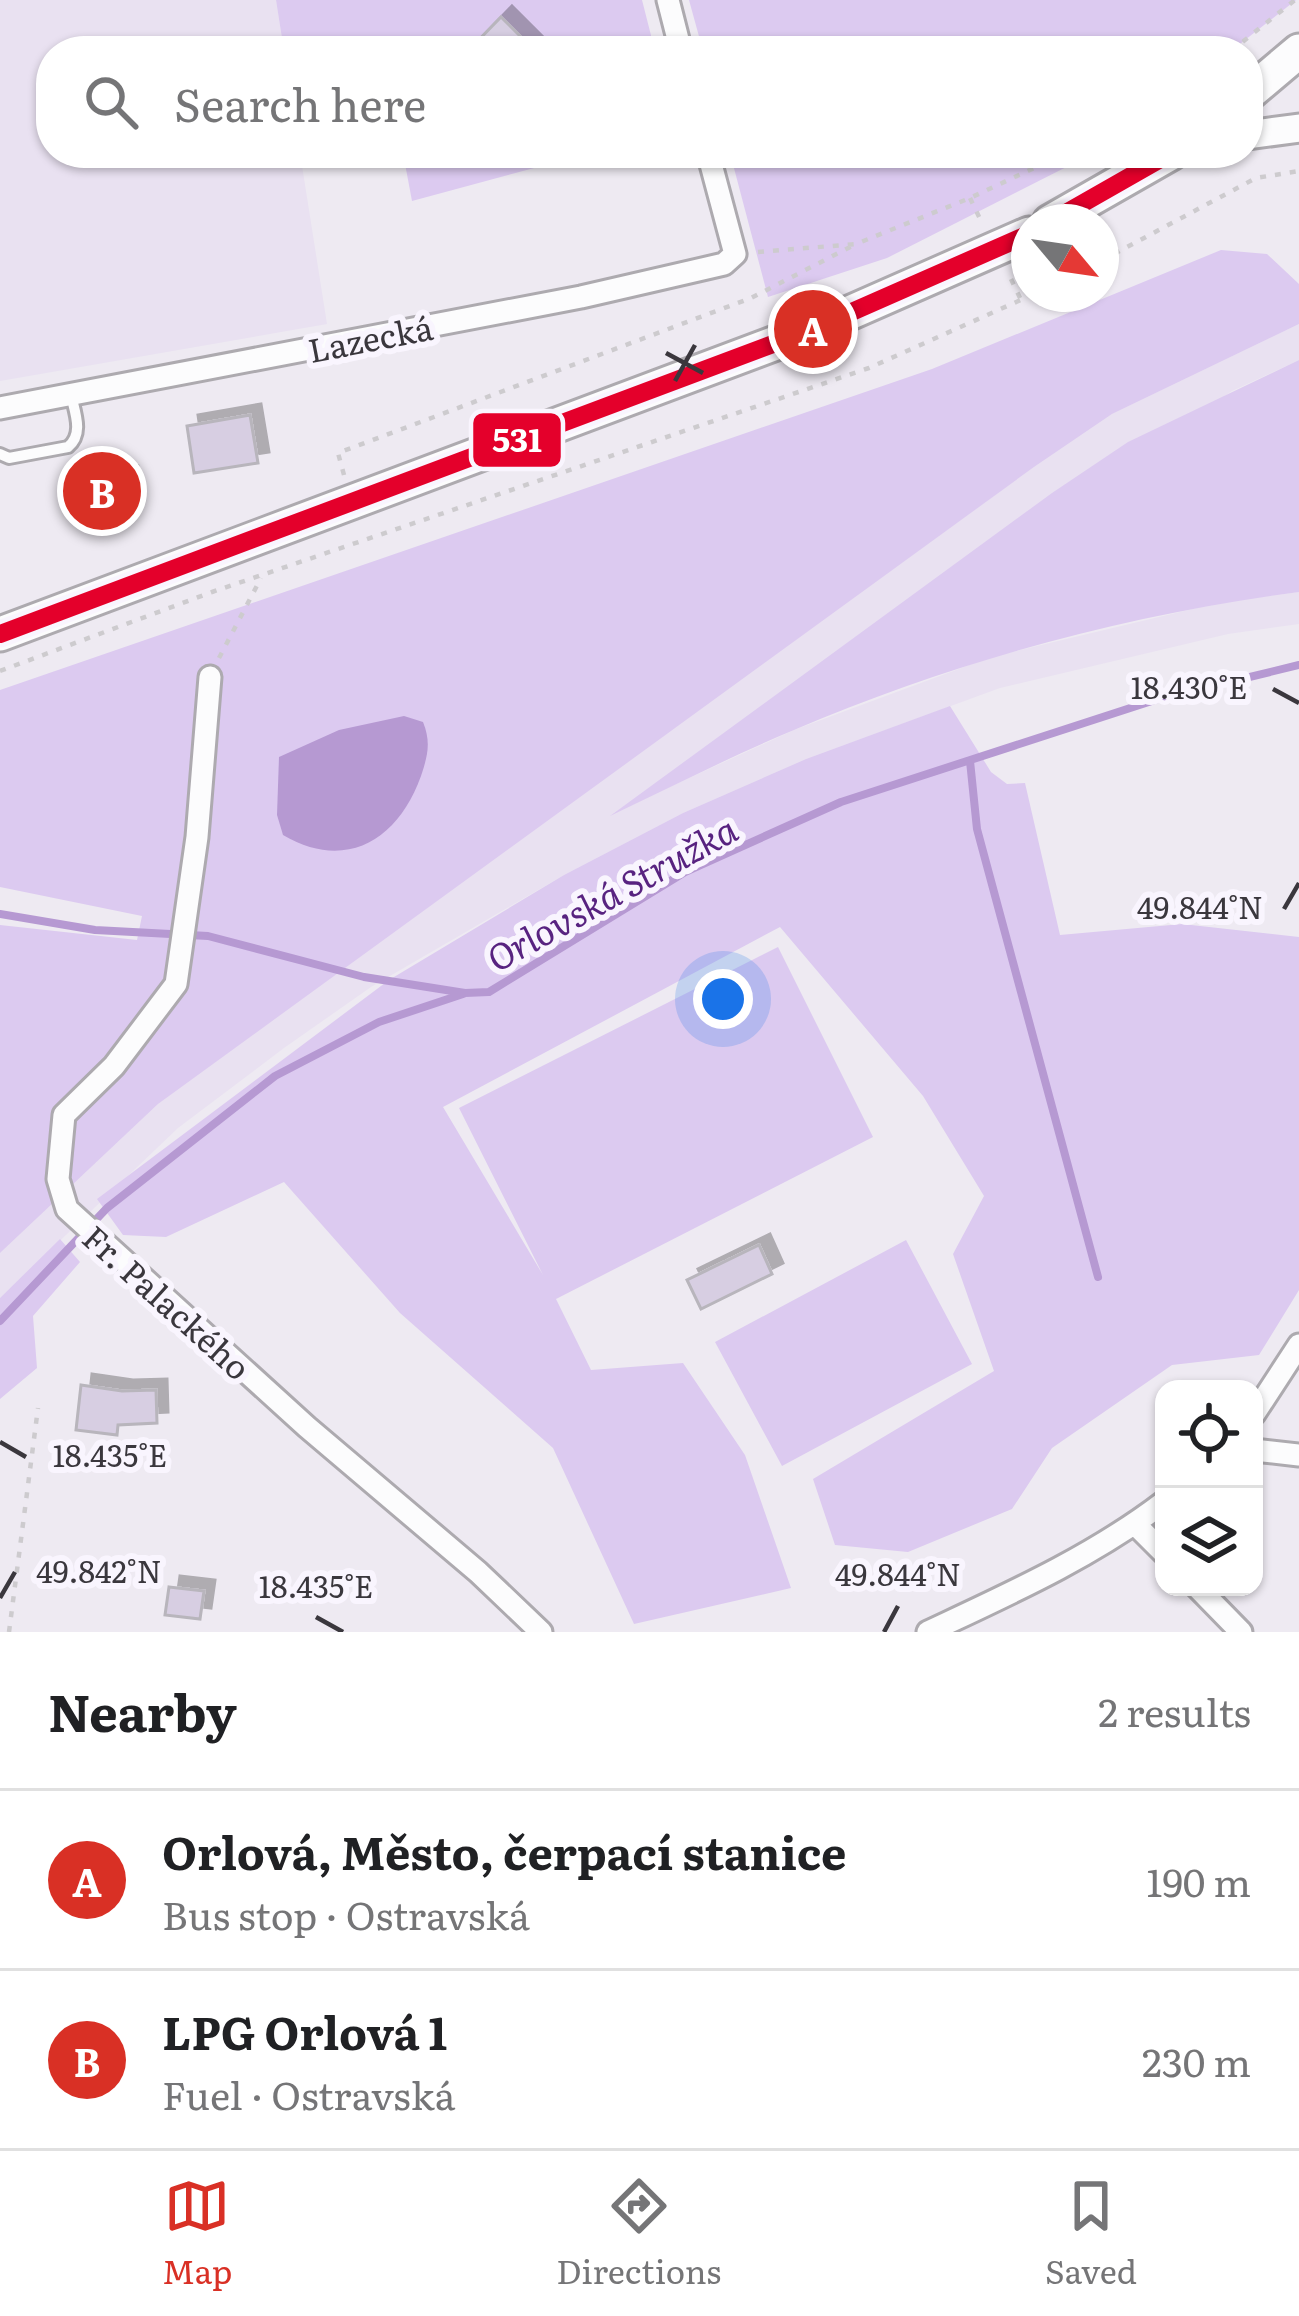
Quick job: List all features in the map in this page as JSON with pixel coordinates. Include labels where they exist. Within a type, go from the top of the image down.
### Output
[{"type":"main road","points":[[1263,81],[1299,51]]},
{"type":"main road","points":[[1083,204],[1148,168]]},
{"type":"main road","points":[[0,634],[813,329],[1011,242]]},
{"type":"street","points":[[668,0],[677,36]]},
{"type":"street","points":[[1263,133],[1299,128]]},
{"type":"street","points":[[712,168],[735,254]]},
{"type":"street","name":"Lazecká","points":[[0,408],[581,297],[724,264],[735,254]]},
{"type":"street","name":"Fr. Palackého","points":[[210,676],[197,837],[176,984],[115,1066],[64,1115],[58,1179],[66,1205],[307,1427],[478,1571],[541,1632]]},
{"type":"street","points":[[1263,1400],[1299,1345]]},
{"type":"street","points":[[1263,1451],[1299,1455]]},
{"type":"street","points":[[928,1632],[1036,1581],[1155,1509]]},
{"type":"street","points":[[1135,1524],[1155,1544]]},
{"type":"street","points":[[1206,1596],[1241,1632]]},
{"type":"lane","points":[[0,454],[10,458],[68,448],[78,432],[71,394]]},
{"type":"path","points":[[1250,36],[1295,0]]},
{"type":"path","points":[[351,501],[338,453],[751,298],[856,244],[1034,168]]},
{"type":"path","points":[[1119,251],[1256,178],[1299,171]]},
{"type":"path","points":[[970,198],[983,225]]},
{"type":"path","points":[[735,254],[856,244]]},
{"type":"path","points":[[0,671],[212,592],[869,368],[1011,304]]},
{"type":"path","points":[[210,676],[261,578]]},
{"type":"path","points":[[8,1632],[38,1408]]},
{"type":"shaded area","points":[[0,0],[276,0],[282,36],[36,36],[36,168],[302,168],[327,324],[0,381]]},
{"type":"shaded area","points":[[276,0],[642,0],[651,36],[282,36]]},
{"type":"shaded area","points":[[689,0],[1296,0],[1250,36],[699,36]]},
{"type":"shaded area","points":[[406,168],[534,168],[412,201]]},
{"type":"shaded area","points":[[734,168],[1064,168],[887,258],[768,297]]},
{"type":"shaded area","points":[[1221,250],[1267,254],[1299,284],[1299,324],[1112,414],[1034,467],[158,1104],[0,1253],[0,925],[137,940],[142,916],[0,887],[0,690],[932,369],[1070,312],[1119,312],[1119,292]]},
{"type":"shaded area","points":[[1299,324],[1299,360],[1232,391],[617,811],[794,730],[991,657],[1222,602],[1299,592],[1299,624],[1228,634],[1000,688],[806,759],[683,813],[564,875],[371,987],[284,1048],[178,1128],[0,1298],[0,1253],[158,1104],[265,1022],[1112,414]]},
{"type":"shaded area","points":[[1299,360],[1299,592],[1106,628],[979,662],[794,730],[610,816],[1128,442]]},
{"type":"shaded area","points":[[950,706],[991,772],[1007,784],[1025,783],[1060,935],[1182,924],[1299,937],[1299,1290],[1259,1355],[1172,1365],[1052,1448],[1012,1509],[908,1552],[835,1545],[813,1479],[994,1371],[953,1254],[984,1196],[923,1096],[780,927],[443,1107],[543,1275],[459,1108],[778,947],[873,1137],[556,1299],[591,1370],[683,1363],[745,1455],[791,1588],[634,1624],[553,1448],[400,1313],[284,1182],[166,1237],[123,1235],[97,1199],[389,980],[564,875],[683,813],[806,759]]},
{"type":"shaded area","points":[[404,716],[423,722],[427,755],[411,798],[384,833],[348,849],[328,850],[283,835],[277,815],[279,757],[339,730]]},
{"type":"shaded area","points":[[60,1239],[80,1262],[33,1316],[37,1368],[0,1399],[0,1298]]},
{"type":"shaded area","points":[[906,1240],[972,1364],[782,1466],[715,1342]]},
{"type":"building","points":[[501,17],[520,36],[483,36]]},
{"type":"building","points":[[250,415],[258,463],[194,473],[187,426]]},
{"type":"building","points":[[127,477],[133,501],[90,511],[84,487]]},
{"type":"building","points":[[759,1245],[772,1274],[701,1309],[687,1280]]},
{"type":"building","points":[[81,1385],[156,1390],[157,1423],[118,1425],[117,1435],[76,1430]]},
{"type":"building","points":[[169,1587],[204,1591],[200,1619],[165,1615]]},
{"type":"waterway","name":"Orlovská Stružka","points":[[0,914],[95,930],[208,936],[364,977],[465,993],[489,992],[685,872],[841,802],[1158,699],[1299,665]]},
{"type":"waterway","points":[[970,761],[977,829],[1098,1277]]},
{"type":"waterway","points":[[0,1321],[107,1208],[275,1076],[379,1022],[463,994]]},
{"type":"transit line","name":"531","points":[[1082,204],[1145,168]]},
{"type":"transit line","name":"531","points":[[0,634],[813,329],[1011,242]]},
{"type":"place","name":"Orlová, Město, čerpací stanice","points":[[813,329]]},
{"type":"place","name":"LPG Orlová 1","points":[[102,491]]}]
